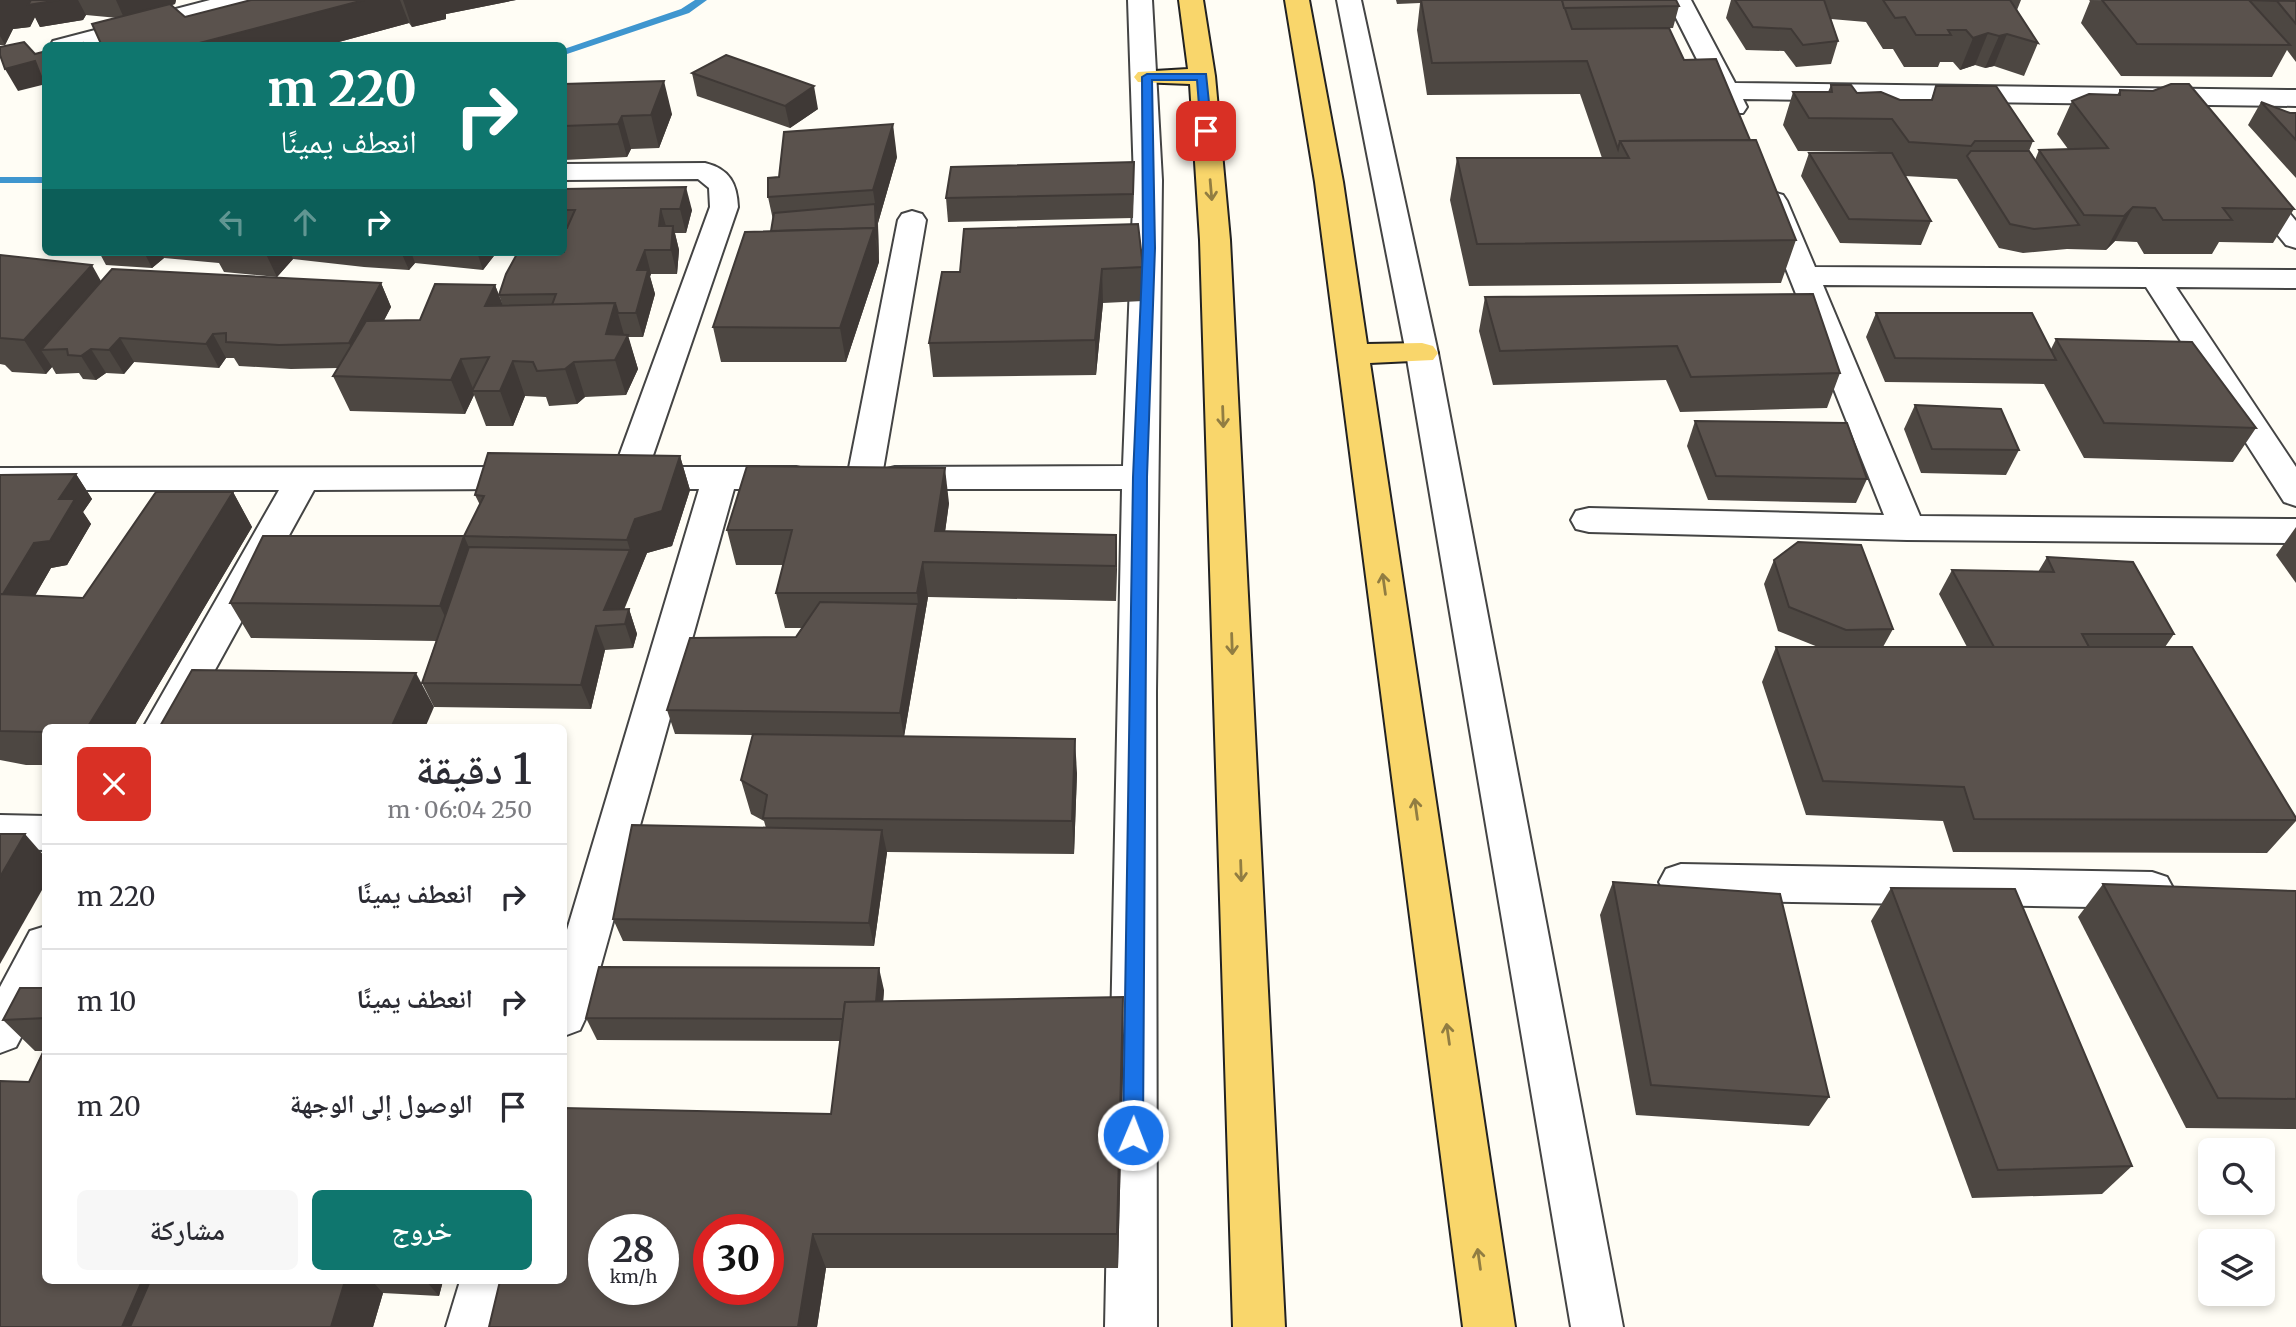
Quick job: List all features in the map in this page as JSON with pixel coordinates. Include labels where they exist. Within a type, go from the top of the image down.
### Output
[{"type":"main road","points":[[1191,0],[1202,76],[1215,240],[1259,1327]]},
{"type":"main road","points":[[1297,0],[1329,182],[1489,1327]]},
{"type":"main road","points":[[1147,77],[1202,76]]},
{"type":"main road","points":[[1352,354],[1422,354]]},
{"type":"street","points":[[75,42],[195,6],[238,0]]},
{"type":"street","points":[[1131,1327],[1140,477],[1149,248],[1147,77],[1140,0]]},
{"type":"street","points":[[1349,0],[1422,354],[1597,1327]]},
{"type":"street","points":[[1679,0],[1728,91],[1743,128]]},
{"type":"street","points":[[1728,91],[2296,98]]},
{"type":"street","points":[[2176,97],[2202,128]]},
{"type":"street","points":[[2236,168],[2296,239]]},
{"type":"street","points":[[567,172],[705,172],[723,185],[724,206],[615,478],[1140,477]]},
{"type":"street","points":[[1763,178],[1907,528]]},
{"type":"street","points":[[842,478],[912,220]]},
{"type":"street","points":[[1803,276],[2157,281],[2296,279]]},
{"type":"street","points":[[2157,281],[2296,494]]},
{"type":"street","points":[[0,479],[560,478]]},
{"type":"street","points":[[567,1005],[720,478]]},
{"type":"street","points":[[165,724],[303,479]]},
{"type":"street","points":[[1589,520],[1907,528],[2296,531]]},
{"type":"street","points":[[0,832],[42,833]]},
{"type":"street","points":[[1681,882],[2184,890]]},
{"type":"street","points":[[0,1032],[42,953]]},
{"type":"street","points":[[472,1327],[485,1284]]},
{"type":"building","points":[[31,0],[59,0],[28,5]]},
{"type":"building","points":[[251,0],[364,0],[203,42],[100,42],[92,24],[170,4],[185,17]]},
{"type":"building","points":[[1421,0],[1562,0],[1572,29],[1669,28],[1684,60],[1716,59],[1750,140],[1620,141],[1618,149],[1587,61],[1432,63]]},
{"type":"building","points":[[1562,0],[1676,0],[1679,6],[1564,8]]},
{"type":"building","points":[[1735,0],[1824,0],[1838,41],[1803,45],[1791,29],[1753,27]]},
{"type":"building","points":[[1883,0],[2010,0],[2038,43],[2007,34],[1999,36],[1988,33],[1973,38],[1966,30],[1948,30],[1951,35],[1916,35],[1905,17],[1895,18]]},
{"type":"building","points":[[2102,0],[2249,0],[2290,45],[2137,44]]},
{"type":"building","points":[[2249,0],[2296,1],[2296,24],[2277,1]]},
{"type":"building","points":[[24,42],[35,54],[42,52],[42,79],[35,61],[5,69],[0,47]]},
{"type":"building","points":[[726,55],[814,86],[785,106],[692,73]]},
{"type":"building","points":[[664,81],[651,115],[622,116],[618,124],[567,126],[567,84]]},
{"type":"building","points":[[2171,84],[2189,84],[2294,209],[2223,208],[2232,220],[2163,220],[2155,208],[2133,207],[2124,216],[2084,215],[2039,150],[2108,148],[2072,101],[2089,94],[2120,95],[2120,90],[2153,91]]},
{"type":"building","points":[[1831,85],[1851,85],[1857,93],[1881,92],[1900,100],[1932,100],[1936,86],[1996,86],[2033,141],[1975,141],[1971,146],[1909,142],[1892,119],[1809,118],[1793,92],[1832,92]]},
{"type":"building","points":[[2261,102],[2296,113],[2296,140]]},
{"type":"building","points":[[893,124],[873,190],[768,197],[768,178],[779,177],[784,132]]},
{"type":"building","points":[[1756,140],[1796,240],[1477,244],[1457,158],[1629,158],[1620,141]]},
{"type":"building","points":[[1971,151],[2029,151],[2079,225],[2034,229],[2010,224],[1967,156]]},
{"type":"building","points":[[1809,153],[1892,153],[1931,221],[1849,219]]},
{"type":"building","points":[[1134,162],[1133,194],[946,198],[951,167]]},
{"type":"building","points":[[686,187],[680,209],[661,209],[659,226],[673,226],[671,250],[645,250],[637,270],[648,270],[636,313],[618,313],[615,303],[552,305],[556,294],[499,295],[516,256],[567,256],[567,228],[575,210],[567,210],[567,189]]},
{"type":"building","points":[[875,204],[876,238],[874,228],[771,231],[774,213]]},
{"type":"building","points":[[1138,224],[1143,267],[1102,269],[1095,340],[929,343],[942,272],[960,272],[964,229]]},
{"type":"building","points":[[874,228],[840,328],[713,327],[745,232]]},
{"type":"building","points":[[0,255],[92,265],[24,340],[0,338]]},
{"type":"building","points":[[112,269],[381,283],[349,343],[279,345],[226,342],[226,333],[213,334],[206,344],[120,338],[109,350],[91,349],[81,356],[68,355],[67,349],[41,350]]},
{"type":"building","points":[[435,284],[495,285],[485,306],[615,303],[606,334],[628,335],[615,360],[574,362],[565,369],[537,371],[533,362],[513,361],[500,391],[472,391],[489,357],[461,359],[451,380],[333,376],[366,321],[420,320]]},
{"type":"building","points":[[1813,294],[1840,373],[1691,377],[1677,346],[1500,351],[1485,297]]},
{"type":"building","points":[[1876,313],[2032,313],[2056,360],[1895,358]]},
{"type":"building","points":[[2056,339],[2192,342],[2256,428],[2104,423]]},
{"type":"building","points":[[1915,405],[2001,409],[2019,450],[1932,449]]},
{"type":"building","points":[[1695,421],[1847,423],[1867,479],[1716,476]]},
{"type":"building","points":[[488,453],[680,456],[662,511],[635,519],[627,540],[464,536],[484,496],[475,495]]},
{"type":"building","points":[[747,466],[945,468],[935,531],[1116,535],[1116,566],[923,562],[917,593],[776,593],[792,530],[727,530]]},
{"type":"building","points":[[76,474],[59,499],[75,499],[50,541],[34,543],[3,594],[0,594],[0,475]]},
{"type":"building","points":[[156,492],[233,492],[89,724],[42,724],[42,732],[0,731],[0,594],[83,598]]},
{"type":"building","points":[[263,536],[464,536],[440,606],[230,603]]},
{"type":"building","points":[[1798,542],[1861,545],[1893,629],[1846,630],[1789,607],[1774,560]]},
{"type":"building","points":[[469,547],[630,550],[604,610],[629,609],[625,624],[596,626],[581,685],[422,683]]},
{"type":"building","points":[[2047,557],[2133,562],[2174,634],[2082,634],[2089,647],[1994,647],[1952,570],[2054,572]]},
{"type":"building","points":[[820,602],[918,604],[900,713],[667,710],[690,638],[796,637]]},
{"type":"building","points":[[1776,647],[2192,647],[2296,820],[1974,819],[1964,787],[1823,781]]},
{"type":"building","points":[[192,670],[416,673],[393,724],[161,724]]},
{"type":"building","points":[[753,734],[1075,739],[1072,821],[763,818],[767,795],[741,780]]},
{"type":"building","points":[[632,825],[882,830],[869,923],[613,919]]},
{"type":"building","points":[[0,834],[25,834],[0,877]]},
{"type":"building","points":[[1613,882],[1780,894],[1829,1097],[1651,1085]]},
{"type":"building","points":[[2103,884],[2296,891],[2296,1099],[2218,1098]]},
{"type":"building","points":[[1891,888],[2015,889],[2132,1166],[1998,1170]]},
{"type":"building","points":[[599,967],[879,968],[876,1002],[845,1002],[843,1019],[586,1018]]},
{"type":"building","points":[[20,988],[42,988],[42,1018],[3,1020]]},
{"type":"building","points":[[1123,997],[1117,1234],[813,1234],[798,1327],[489,1327],[499,1284],[567,1284],[567,1108],[831,1114],[845,1002]]},
{"type":"building","points":[[42,1054],[42,1284],[141,1284],[122,1327],[0,1327],[0,1081],[29,1082]]},
{"type":"building","points":[[149,1284],[344,1284],[331,1327],[130,1327]]},
{"type":"waterway","points":[[567,51],[685,11],[702,0]]},
{"type":"waterway","points":[[0,180],[42,180]]},
{"type":"route","points":[[1133,1135],[1140,477],[1149,248],[1147,77],[1202,76],[1206,131]]}]
